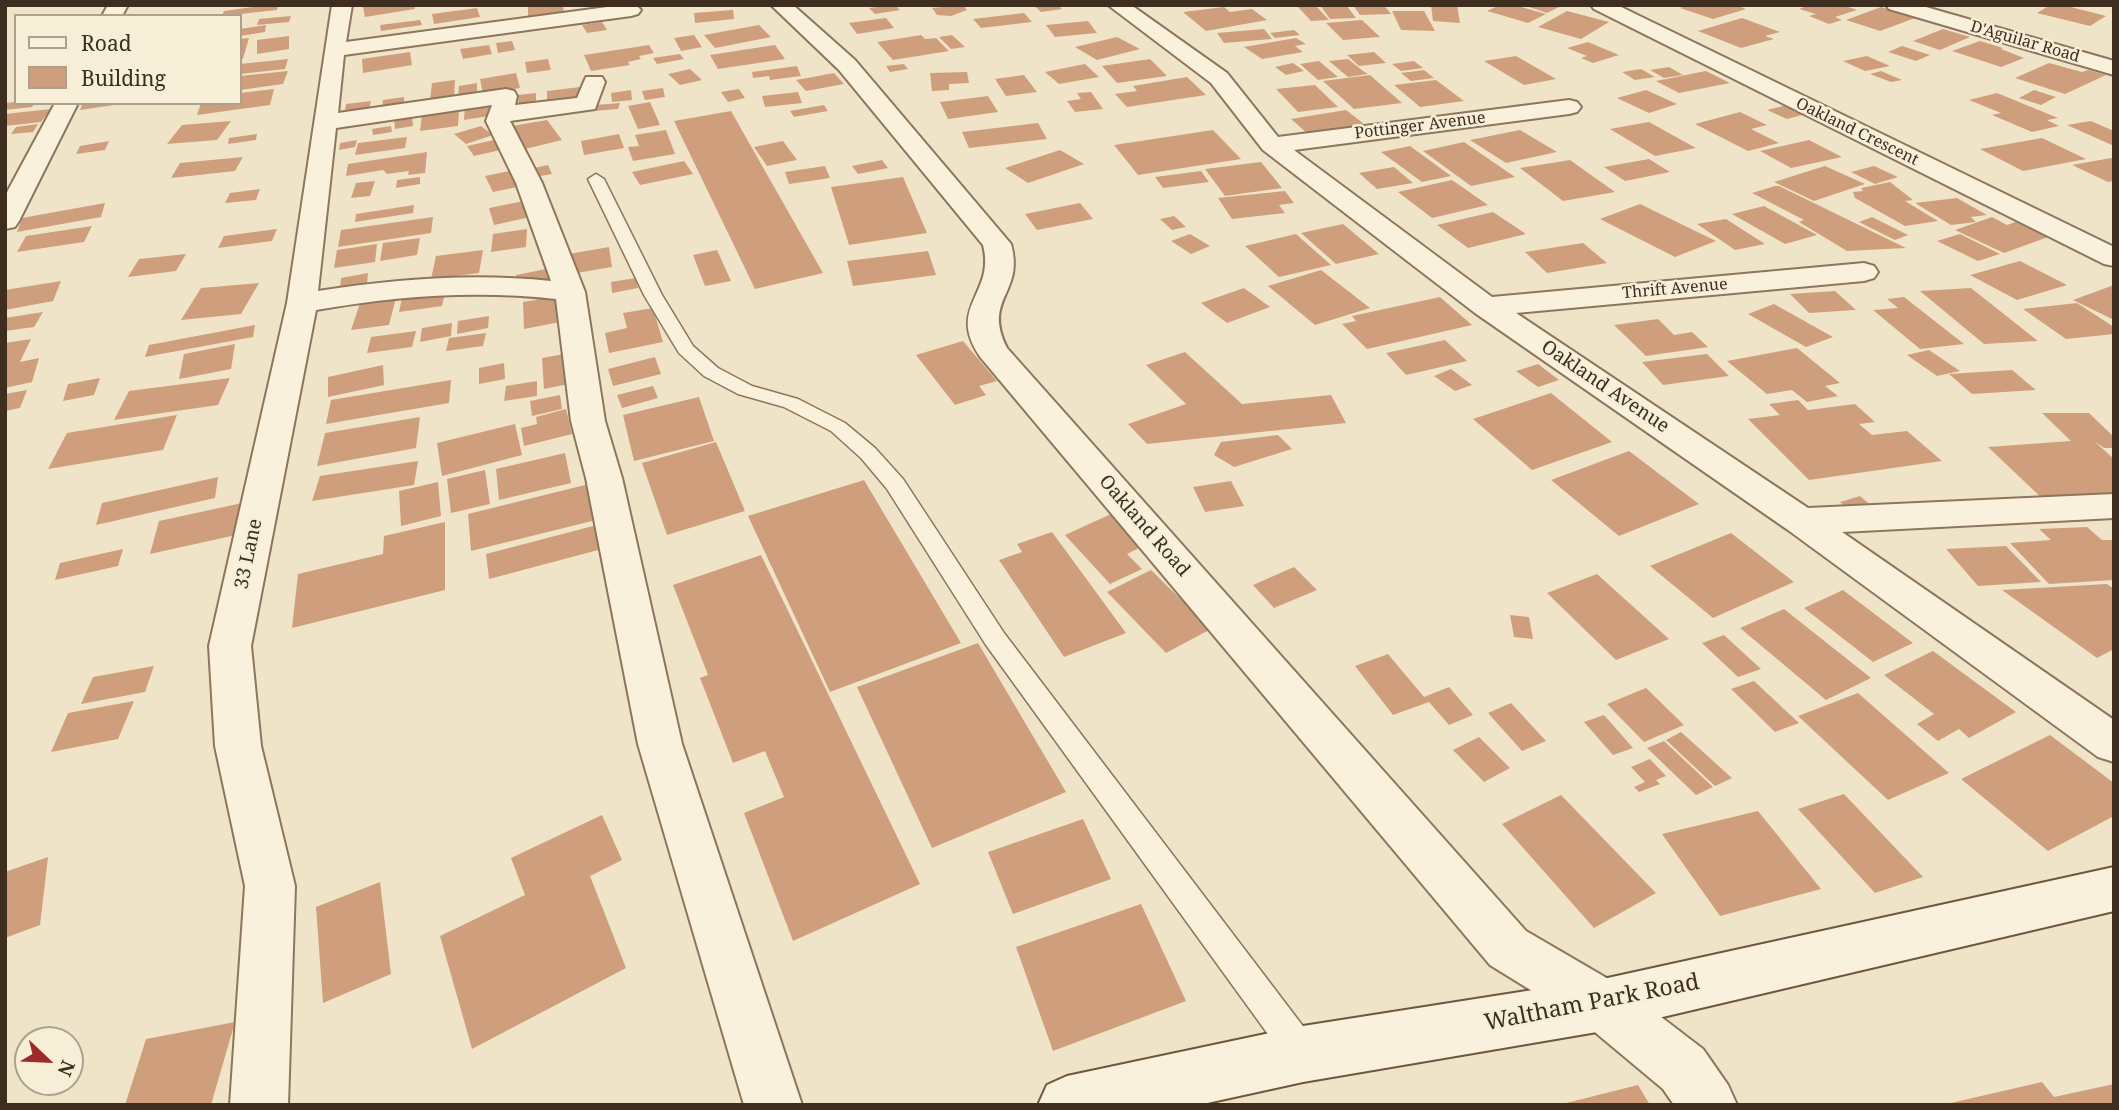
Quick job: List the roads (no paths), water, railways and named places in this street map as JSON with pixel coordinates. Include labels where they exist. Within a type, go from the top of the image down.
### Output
[{"type":"street","name":"33 Lane","points":[[259,1105],[270,886],[238,746],[230,646],[302,303],[342,5]]},
{"type":"street","name":"Oakland Road","points":[[781,5],[846,65],[997,244],[1004,262],[981,325],[992,351],[1508,948],[1603,1005],[1683,1069],[1708,1105]]},
{"type":"street","name":"Oakland Avenue","points":[[1118,5],[1219,78],[1272,145],[1486,307],[1801,521],[2114,744]]},
{"type":"street","name":"Oakland Crescent","points":[[1601,5],[2114,258]]},
{"type":"street","name":"D'Aguilar Road","points":[[1896,5],[2114,68]]},
{"type":"street","points":[[334,50],[631,10]]},
{"type":"street","points":[[500,114],[587,104],[594,82]]},
{"type":"street","points":[[325,122],[506,96],[498,121],[529,183],[570,292],[588,421],[604,478],[660,744],[773,1105]]},
{"type":"street","points":[[5,221],[66,105]]},
{"type":"street","name":"Pottinger Avenue","points":[[1272,145],[1569,107]]},
{"type":"street","name":"Thrift Avenue","points":[[1486,307],[1864,272]]},
{"type":"street","points":[[302,303],[385,290],[446,285],[489,285],[570,292]]},
{"type":"street","points":[[1801,521],[2114,506]]},
{"type":"street","name":"Waltham Park Road","points":[[1067,1105],[1303,1054],[1603,1005],[2114,889]]},
{"type":"lane","points":[[596,179],[653,295],[686,349],[711,372],[745,390],[791,403],[838,426],[868,453],[895,484],[995,639],[1303,1054]]}]
